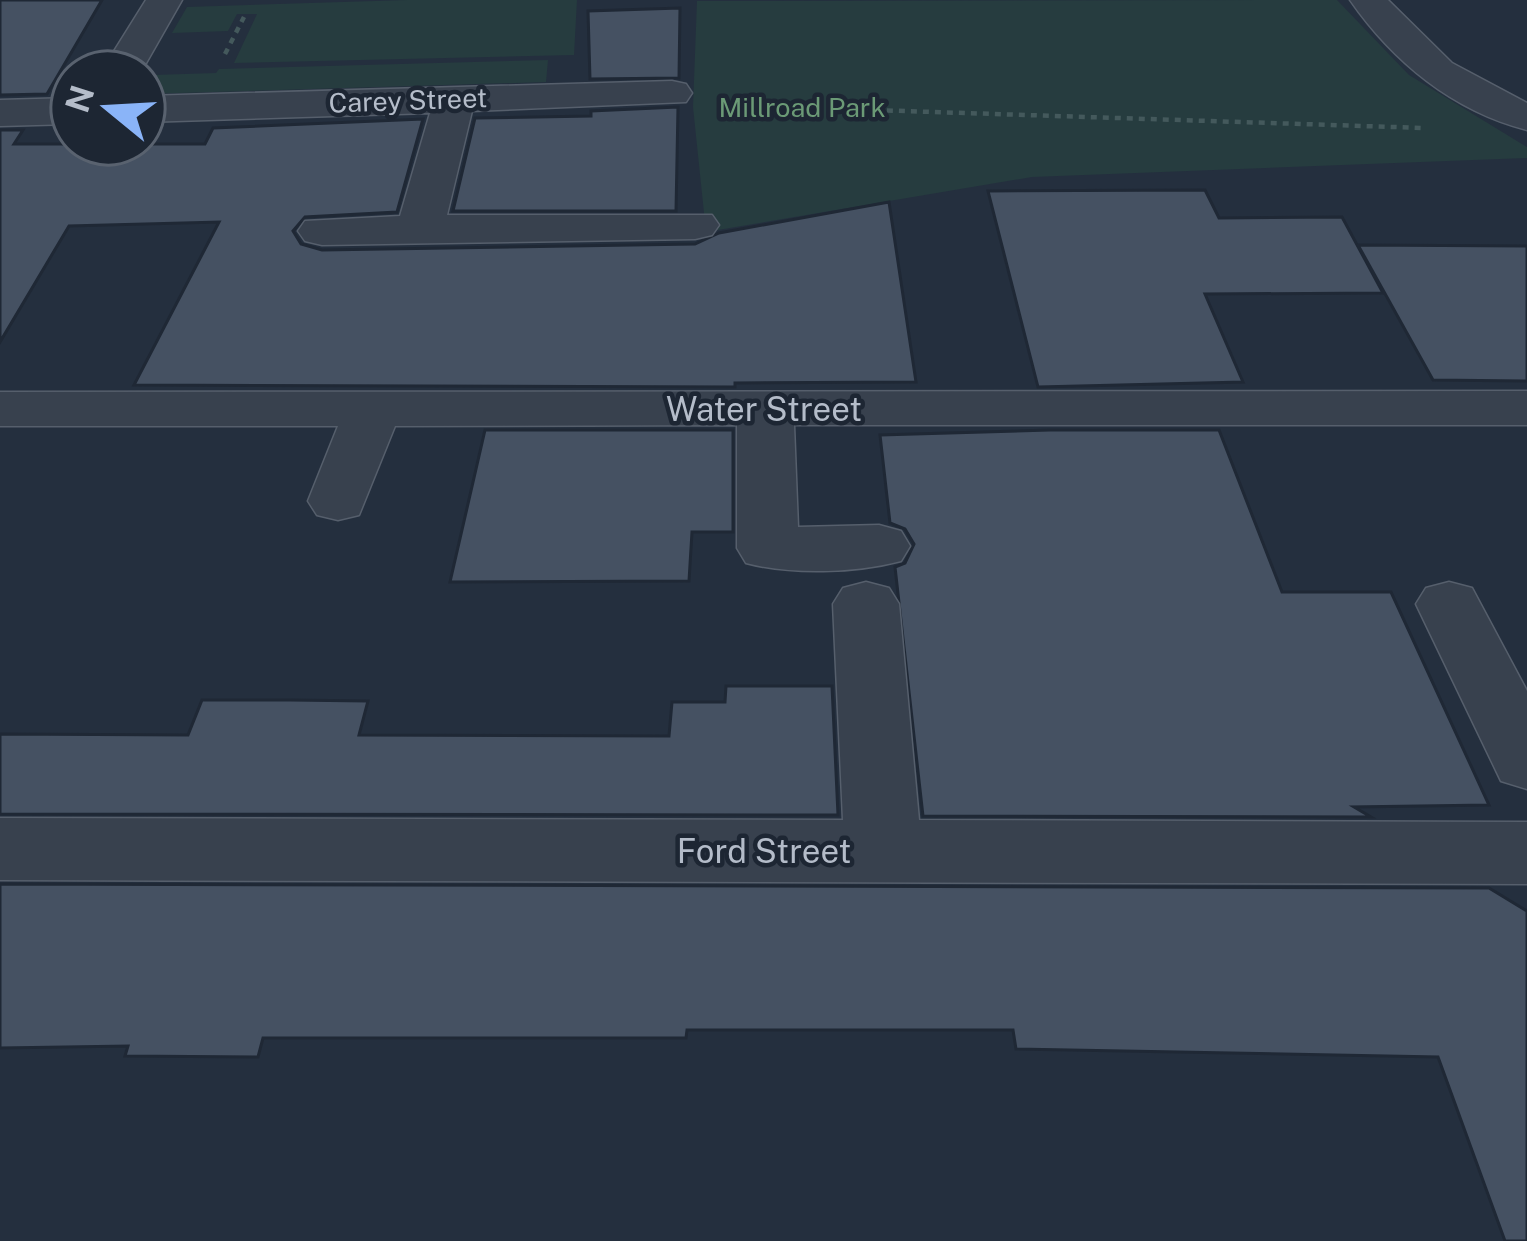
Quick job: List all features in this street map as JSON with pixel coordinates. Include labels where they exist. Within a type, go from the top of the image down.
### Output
[{"type":"street","points":[[136,48],[166,0]]},
{"type":"street","points":[[1368,0],[1433,73],[1484,104],[1527,117]]},
{"type":"street","name":"Carey Street","points":[[168,109],[672,93]]},
{"type":"street","points":[[420,229],[454,100]]},
{"type":"street","points":[[0,113],[48,112]]},
{"type":"street","points":[[322,231],[695,225]]},
{"type":"street","name":"Water Street","points":[[0,410],[1527,408]]},
{"type":"street","points":[[338,501],[373,409]]},
{"type":"street","points":[[764,409],[768,548],[873,575],[883,851]]},
{"type":"street","points":[[1449,604],[1527,761]]},
{"type":"street","name":"Ford Street","points":[[0,849],[1527,853]]},
{"type":"path","points":[[672,93],[690,104],[1427,128]]},
{"type":"green space","points":[[577,0],[574,55],[234,63],[257,14],[237,14],[228,31],[172,33],[187,7]]},
{"type":"green space","name":"Millroad Park","points":[[1337,0],[1409,75],[1527,147],[1527,158],[1032,177],[706,232],[693,107],[697,1]]},
{"type":"green space","points":[[548,60],[546,82],[168,93],[168,75],[216,73],[219,69]]},
{"type":"building","points":[[0,0],[102,0],[74,48],[48,48],[47,94],[0,95]]},
{"type":"building","points":[[680,8],[679,78],[590,79],[588,11]]},
{"type":"building","points":[[678,107],[676,211],[453,211],[475,118],[591,116],[591,111]]},
{"type":"building","points":[[423,119],[397,212],[305,217],[293,231],[301,244],[322,250],[695,244],[719,233],[889,202],[916,382],[735,383],[735,387],[134,385],[219,222],[69,226],[0,342],[0,130],[23,130],[14,144],[48,144],[48,168],[168,168],[168,144],[205,144],[213,128]]},
{"type":"building","points":[[1205,190],[1219,218],[1342,217],[1383,293],[1205,294],[1243,382],[1038,387],[988,191]]},
{"type":"building","points":[[1358,245],[1527,246],[1527,381],[1433,380]]},
{"type":"building","points":[[485,430],[733,430],[733,532],[692,532],[689,581],[450,582]]},
{"type":"building","points":[[1219,430],[1282,592],[1391,592],[1489,805],[1354,807],[1371,817],[923,816],[895,567],[905,563],[914,544],[905,529],[890,523],[880,435]]},
{"type":"building","points":[[726,686],[832,686],[838,815],[0,814],[0,734],[188,735],[202,700],[290,700],[368,701],[359,735],[669,736],[672,702],[725,702]]},
{"type":"building","points":[[0,884],[1489,888],[1527,911],[1527,1241],[1505,1241],[1438,1057],[1016,1049],[1013,1030],[687,1030],[686,1038],[263,1038],[258,1057],[125,1056],[128,1046],[0,1048]]}]
